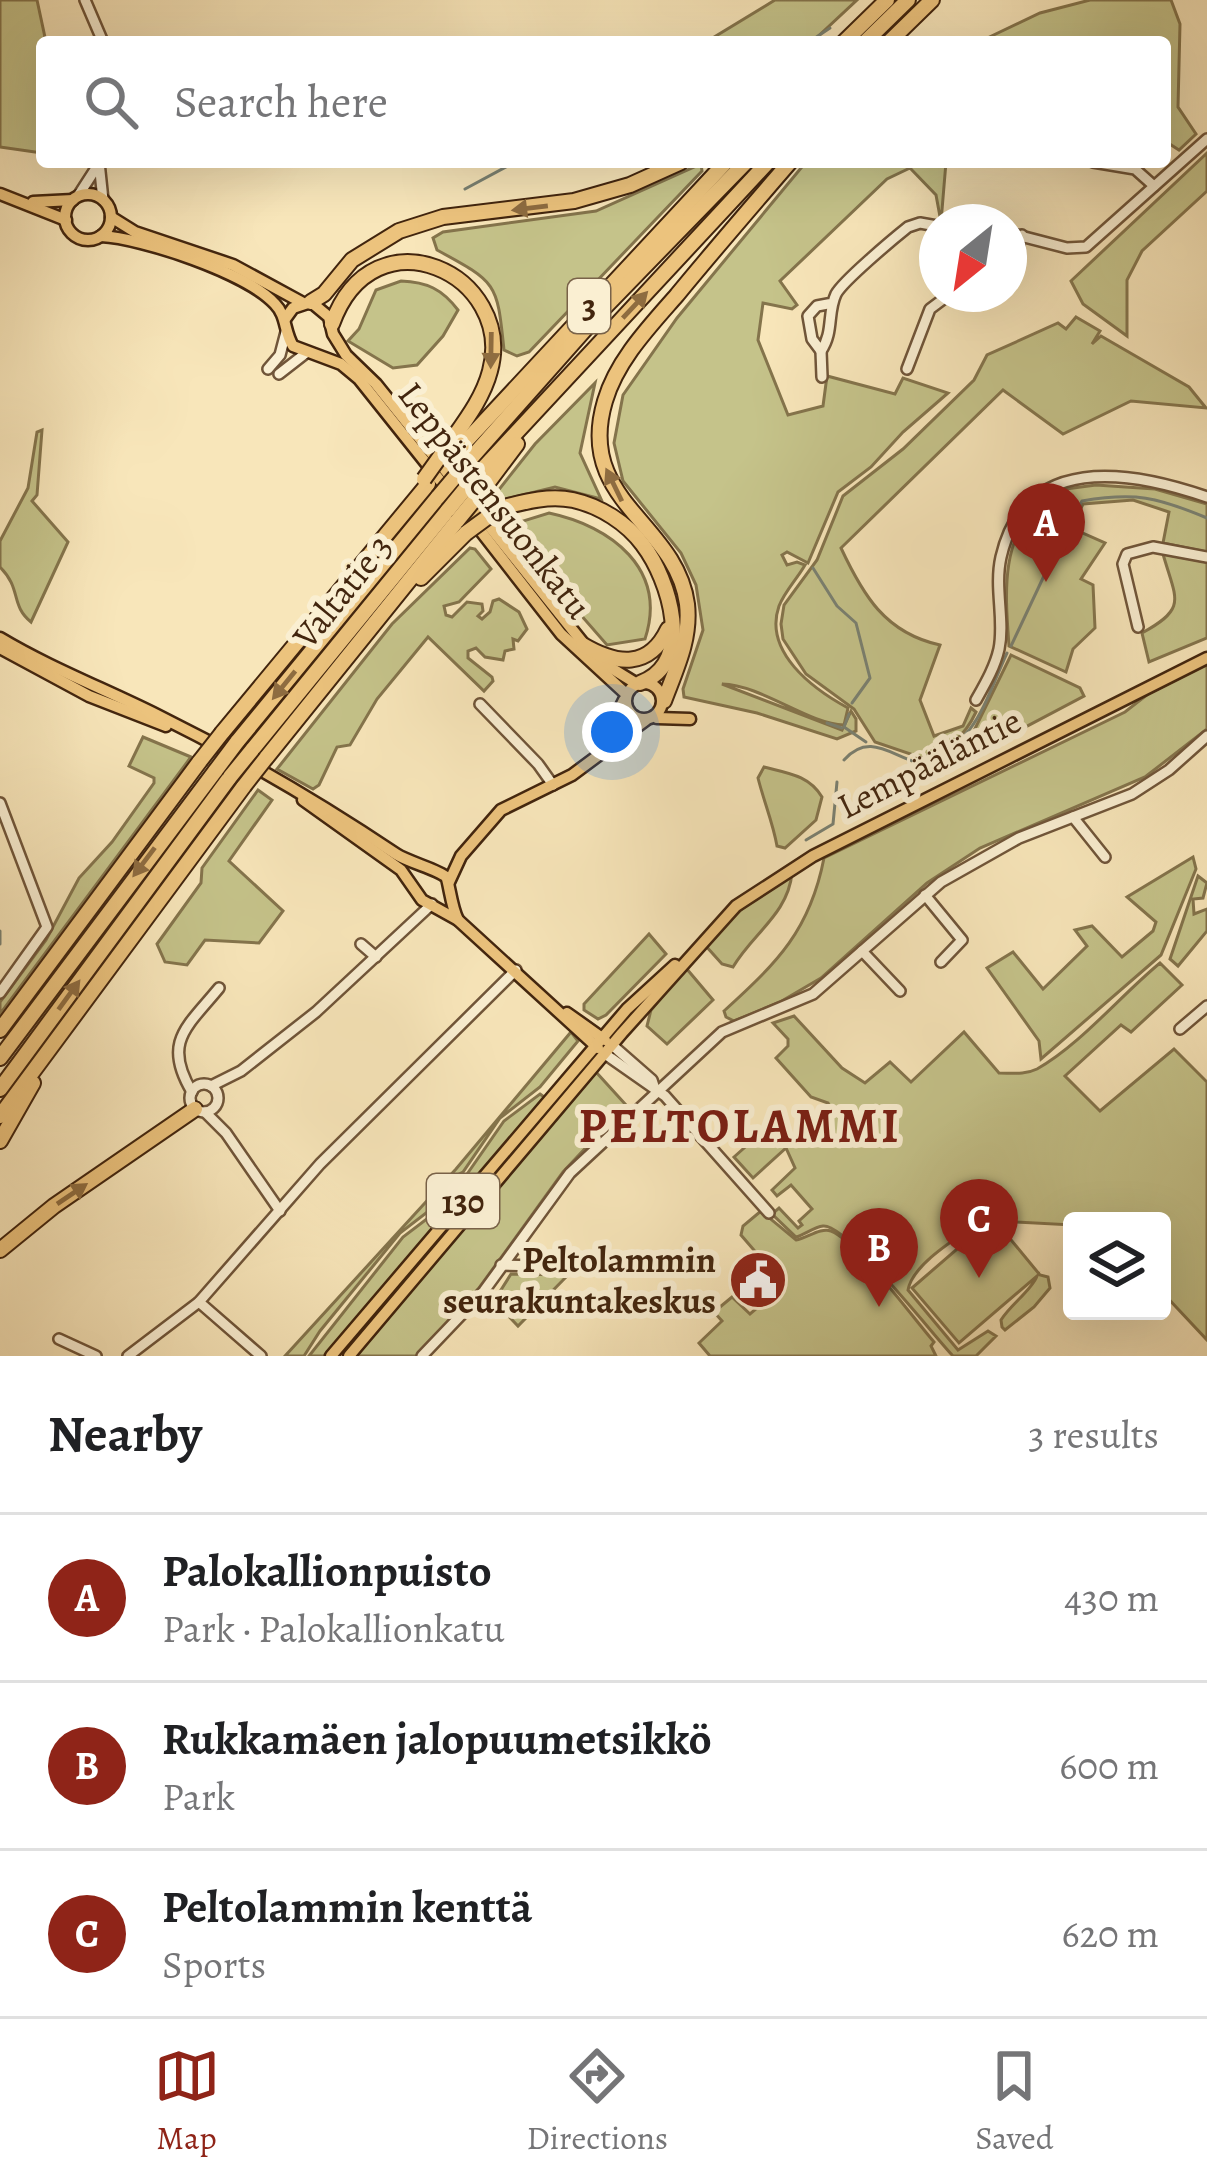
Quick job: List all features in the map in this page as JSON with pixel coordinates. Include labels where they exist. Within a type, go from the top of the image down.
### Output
[{"type":"highway","points":[[850,36],[886,0]]},
{"type":"highway","points":[[871,36],[908,0]]},
{"type":"highway","points":[[895,36],[932,0]]},
{"type":"highway","points":[[307,302],[323,294],[352,260],[399,231],[443,217],[574,201],[668,168]]},
{"type":"highway","name":"3","points":[[0,1116],[244,786],[259,754],[383,615],[466,465],[721,168]]},
{"type":"highway","name":"Valtatie 3","points":[[0,1058],[223,774],[259,754],[443,504],[466,465],[604,308],[740,168]]},
{"type":"highway","name":"3","points":[[466,465],[556,392],[762,168]]},
{"type":"highway","points":[[663,702],[684,646],[686,604],[664,546],[614,490],[602,447],[605,399],[647,330],[785,168]]},
{"type":"highway","points":[[333,329],[354,283],[378,267],[422,264],[464,283],[486,315],[493,340],[492,362],[479,398],[466,465],[443,504],[500,508],[558,498],[589,505],[617,520],[644,546],[658,568],[672,618],[672,640],[663,666],[638,684]]},
{"type":"highway","name":"3","points":[[0,1030],[200,761],[394,524],[443,504]]},
{"type":"highway","name":"Valtatie 3","points":[[0,1089],[223,774],[237,742],[443,504]]},
{"type":"highway","points":[[583,645],[616,661],[639,660],[657,648],[672,618]]},
{"type":"highway","points":[[0,1141],[52,1047]]},
{"type":"highway","points":[[0,1250],[54,1206],[208,1107]]},
{"type":"main road","points":[[0,194],[66,220],[79,238],[101,236],[225,272],[272,300],[293,346],[309,354],[326,347],[333,329],[324,310],[233,266],[135,232],[111,217],[104,200],[92,194],[24,201]]},
{"type":"main road","points":[[66,220],[75,198]]},
{"type":"main road","points":[[101,236],[111,217]]},
{"type":"main road","points":[[285,326],[293,308],[307,302]]},
{"type":"main road","name":"Leppästensuonkatu","points":[[333,329],[346,355],[414,429],[583,645],[610,670],[638,684]]},
{"type":"main road","name":"Leppästensuonkatu","points":[[309,354],[341,364],[359,379],[561,634],[625,695]]},
{"type":"main road","points":[[0,638],[198,736],[285,787],[401,870],[418,892],[458,920],[604,1045]]},
{"type":"main road","points":[[0,648],[89,696],[198,736]]},
{"type":"main road","name":"Lempääläntie","points":[[349,1356],[648,986],[736,906],[779,874],[1207,658]]},
{"type":"main road","points":[[596,756],[625,695],[638,684],[653,686],[663,702],[690,719],[633,715],[625,695]]},
{"type":"main road","points":[[418,892],[422,876],[460,856],[502,810],[553,785],[650,719],[663,702]]},
{"type":"main road","points":[[285,787],[432,872],[449,888],[458,920]]},
{"type":"main road","points":[[434,904],[449,888],[460,856]]},
{"type":"main road","name":"Lempääläntie","points":[[331,1356],[604,1045]]},
{"type":"street","points":[[86,0],[101,36]]},
{"type":"street","points":[[1027,236],[1066,248],[1086,247],[1207,139]]},
{"type":"street","points":[[75,198],[95,168]]},
{"type":"street","points":[[99,168],[104,200]]},
{"type":"street","points":[[1129,168],[1154,186]]},
{"type":"street","points":[[821,377],[821,351],[830,335],[833,304],[842,285],[902,232],[919,224]]},
{"type":"street","points":[[821,351],[812,338],[808,316],[817,306],[833,304]]},
{"type":"street","points":[[907,369],[928,312]]},
{"type":"street","points":[[285,326],[273,371],[309,354]]},
{"type":"street","points":[[976,700],[1000,645],[1001,556],[1011,526],[1030,499],[1065,482],[1120,477],[1207,497]]},
{"type":"street","points":[[1138,627],[1123,564],[1127,554],[1154,548],[1207,557]]},
{"type":"street","points":[[480,704],[553,785]]},
{"type":"street","points":[[422,1356],[484,1291],[570,1173],[722,1032],[813,994],[925,895],[1000,846],[1142,788],[1207,736]]},
{"type":"street","points":[[0,803],[46,923],[44,935],[0,993]]},
{"type":"street","points":[[1073,817],[1106,857]]},
{"type":"street","points":[[412,920],[418,892]]},
{"type":"street","points":[[925,895],[962,940],[940,962]]},
{"type":"street","points":[[208,1107],[241,1071],[316,1012],[434,904]]},
{"type":"street","points":[[362,944],[376,957]]},
{"type":"street","points":[[862,951],[900,991]]},
{"type":"street","points":[[128,1356],[200,1302],[348,1135],[516,970]]},
{"type":"street","points":[[219,988],[184,1034],[179,1069],[201,1088],[208,1107],[280,1211]]},
{"type":"street","points":[[1180,1029],[1207,1006]]},
{"type":"street","points":[[604,1045],[656,1089],[770,1213]]},
{"type":"street","points":[[201,1088],[241,1071]]},
{"type":"street","points":[[201,1088],[208,1107]]},
{"type":"street","points":[[501,1265],[626,1268]]},
{"type":"street","points":[[200,1302],[261,1356]]},
{"type":"street","points":[[59,1340],[96,1356]]},
{"type":"shaded area","points":[[0,0],[37,0],[45,36],[36,36],[36,152],[0,147]]},
{"type":"shaded area","points":[[775,0],[857,0],[818,36],[716,36]]},
{"type":"shaded area","points":[[1090,0],[1171,0],[1180,24],[1178,107],[1196,134],[1179,150],[1171,145],[1171,36],[992,36],[1040,13]]},
{"type":"shaded area","points":[[1207,153],[1207,191],[1142,251],[1127,280],[1127,336],[1083,304],[1071,281]]},
{"type":"shaded area","points":[[702,168],[529,352],[517,356],[504,350],[491,287],[437,250],[433,238],[443,232],[596,211]]},
{"type":"shaded area","points":[[801,168],[910,168],[887,179],[780,281],[797,305],[792,309],[763,303],[758,340],[788,415],[823,406],[827,376],[895,394],[903,378],[948,393],[838,492],[808,563],[787,552],[782,555],[787,565],[805,565],[779,606],[778,639],[807,680],[848,708],[844,725],[722,684],[842,730],[851,711],[856,731],[837,739],[757,713],[684,697],[703,630],[696,585],[681,553],[623,481],[614,443],[623,395],[677,318]]},
{"type":"shaded area","points":[[910,168],[946,168],[942,204],[938,204],[936,195]]},
{"type":"shaded area","points":[[401,281],[433,288],[458,310],[417,365],[393,368],[348,341],[359,329],[376,290]]},
{"type":"shaded area","points":[[1076,317],[1100,331],[1092,344],[1101,336],[1189,387],[1206,408],[1131,401],[1063,434],[1003,390],[841,548],[878,610],[904,631],[940,645],[920,700],[934,736],[963,726],[971,708],[976,712],[955,741],[922,758],[875,742],[854,709],[806,674],[783,639],[784,605],[817,560],[843,496],[903,449],[974,380],[987,355],[1058,323],[1066,329]]},
{"type":"shaded area","points":[[595,383],[580,453],[601,499],[555,487],[502,500],[497,492],[535,444]]},
{"type":"shaded area","points":[[42,430],[37,495],[32,501],[68,542],[31,622],[0,567],[0,541],[28,488],[37,432]]},
{"type":"shaded area","points":[[1096,485],[1155,489],[1207,504],[1207,552],[1163,543],[1169,512],[1133,500],[1083,504],[1075,521],[1058,490]]},
{"type":"shaded area","points":[[1044,497],[1067,526],[1105,543],[1081,579],[1093,585],[1095,628],[1073,649],[1066,672],[1009,646],[1008,566],[1019,529]]},
{"type":"shaded area","points":[[549,513],[593,528],[629,555],[648,592],[645,639],[607,645],[504,527]]},
{"type":"shaded area","points":[[470,548],[491,569],[459,602],[444,606],[446,615],[452,617],[467,602],[482,604],[478,616],[482,619],[499,599],[519,612],[527,629],[518,641],[513,639],[514,649],[505,651],[503,660],[485,657],[476,648],[468,651],[468,658],[493,681],[484,691],[428,637],[377,699],[350,745],[337,747],[319,785],[313,789],[277,769],[392,624]]},
{"type":"shaded area","points":[[1163,554],[1207,562],[1207,638],[1149,662],[1142,633],[1167,617],[1175,601]]},
{"type":"shaded area","points":[[1011,655],[1080,688],[1084,696],[965,759],[967,745]]},
{"type":"shaded area","points":[[1207,664],[1207,729],[1145,777],[980,848],[927,883],[821,978],[734,1021],[726,1017],[724,1011],[789,943],[810,905],[824,858],[1125,712],[1148,694]]},
{"type":"shaded area","points":[[143,737],[191,757],[0,1014],[0,1002],[46,940],[79,878],[154,783],[154,778],[129,766]]},
{"type":"shaded area","points":[[764,767],[804,779],[822,797],[816,820],[785,848],[777,846],[758,778]]},
{"type":"shaded area","points":[[258,790],[272,800],[229,861],[283,911],[259,943],[205,940],[187,965],[165,962],[157,944],[201,883],[202,868]]},
{"type":"shaded area","points":[[1193,857],[1196,869],[1161,955],[1041,1059],[1039,1041],[987,968],[1013,952],[1043,989],[1087,946],[1075,930],[1092,926],[1122,957],[1153,931],[1156,922],[1127,897]]},
{"type":"shaded area","points":[[792,873],[777,912],[733,967],[722,964],[705,945],[753,898]]},
{"type":"shaded area","points":[[1198,876],[1207,883],[1203,898],[1193,899],[1194,914],[1207,909],[1207,931],[1178,966],[1170,959]]},
{"type":"shaded area","points":[[649,934],[666,954],[606,1015],[598,1019],[584,1010],[584,1004]]},
{"type":"shaded area","points":[[1160,963],[1182,985],[1131,1032],[1121,1025],[1065,1076],[1100,1111],[1174,1049],[1207,1082],[1207,1340],[1171,1302],[1171,1212],[1063,1212],[1063,1225],[1016,1222],[991,1214],[930,1258],[908,1290],[958,1350],[988,1331],[996,1336],[976,1356],[953,1356],[850,1242],[823,1226],[796,1237],[772,1214],[779,1208],[798,1228],[812,1209],[791,1185],[777,1196],[772,1190],[795,1168],[786,1148],[753,1178],[734,1157],[772,1123],[804,1143],[834,1115],[828,1103],[811,1097],[776,1058],[788,1046],[788,1039],[773,1023],[794,1016],[842,1068],[865,1083],[890,1062],[911,1082],[964,1032],[999,1073],[1037,1069],[1069,1047]]},
{"type":"shaded area","points":[[686,968],[713,1000],[667,1044],[647,1026],[651,1010]]},
{"type":"shaded area","points":[[571,1032],[578,1041],[540,1087],[500,1118],[463,1172],[450,1179],[430,1210],[400,1233],[304,1356],[285,1356],[456,1169]]},
{"type":"shaded area","points":[[596,1072],[626,1105],[563,1172],[479,1288],[416,1356],[356,1356]]},
{"type":"shaded area","points":[[540,1094],[544,1097],[536,1110],[325,1356],[309,1356],[403,1237],[436,1212],[504,1121]]},
{"type":"shaded area","points":[[761,1211],[796,1240],[827,1230],[842,1238],[934,1342],[936,1356],[710,1356],[699,1343],[722,1321],[714,1312],[732,1297],[750,1314],[784,1285],[741,1235],[743,1226]]},
{"type":"shaded area","points":[[993,1218],[1040,1275],[1048,1277],[1050,1288],[1005,1330],[1001,1320],[1037,1276],[959,1343],[912,1288]]},
{"type":"shaded area","points":[[511,1274],[568,1275],[518,1326],[494,1301]]},
{"type":"waterway","points":[[818,36],[830,28]]},
{"type":"waterway","points":[[465,189],[504,168]]},
{"type":"waterway","points":[[1072,517],[1082,501],[1132,497],[1207,518]]},
{"type":"waterway","points":[[1011,646],[1067,527]]},
{"type":"waterway","points":[[813,568],[837,606],[856,623],[870,678],[852,703]]},
{"type":"waterway","points":[[844,760],[863,747],[922,764],[941,755],[976,719],[1007,653]]},
{"type":"waterway","points":[[849,714],[844,727],[866,742]]},
{"type":"waterway","points":[[827,723],[842,728]]},
{"type":"waterway","points":[[806,840],[833,824],[837,782]]},
{"type":"waterway","points":[[0,931],[0,944]]},
{"type":"place","name":"Palokallionpuisto","points":[[1046,582]]},
{"type":"place","name":"Peltolammin kenttä","points":[[979,1278]]},
{"type":"place","name":"Peltolammin seurakuntakeskus","points":[[758,1280]]},
{"type":"place","name":"Rukkamäen jalopuumetsikkö","points":[[879,1307]]},
{"type":"district","name":"PELTOLAMMI","points":[[740,1126]]}]
